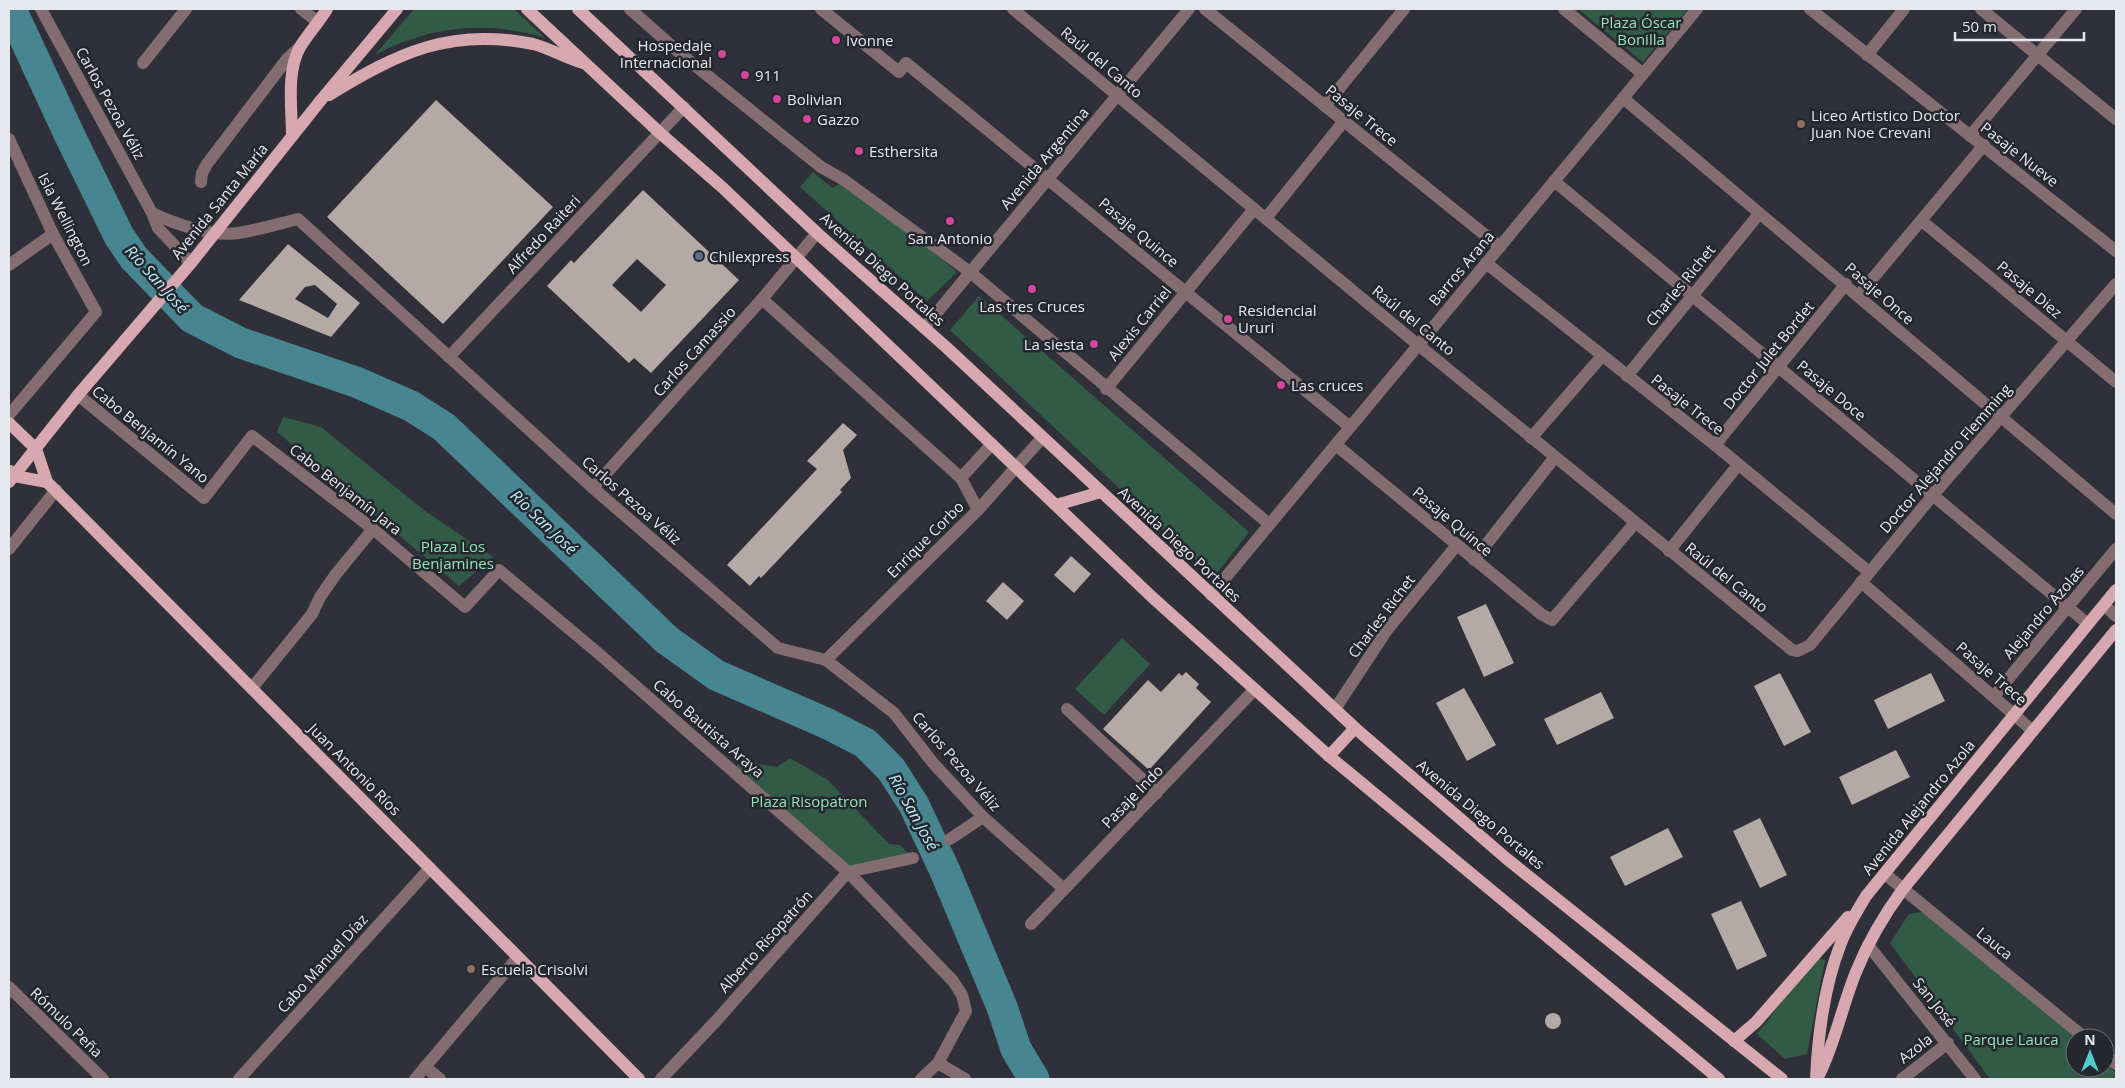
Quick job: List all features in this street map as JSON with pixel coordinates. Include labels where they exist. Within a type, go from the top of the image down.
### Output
[{"type":"main road","points":[[292,136],[292,71],[300,47],[328,9]]},
{"type":"main road","name":"Avenida Santa María","points":[[11,476],[36,449],[78,395],[187,267],[397,9]]},
{"type":"main road","points":[[526,9],[660,133],[723,188],[1152,597],[1329,756],[1719,1079]]},
{"type":"main road","name":"Avenida Diego Portales","points":[[578,9],[684,106],[817,233],[924,328],[1355,728],[1507,859],[1782,1079]]},
{"type":"main road","points":[[589,9],[594,24]]},
{"type":"main road","points":[[321,100],[361,75],[387,63],[430,45],[458,39],[490,38],[535,45],[586,64]]},
{"type":"main road","name":"Juan Antonio Ríos","points":[[9,423],[36,449],[52,486],[518,956],[635,1078]]},
{"type":"main road","points":[[11,476],[52,486]]},
{"type":"main road","points":[[1056,505],[1101,492]]},
{"type":"main road","name":"Avenida Alejandro Azola","points":[[1816,1079],[1820,1029],[1832,969],[1840,944],[1866,896],[2116,590]]},
{"type":"main road","name":"Avenida Alejandro Azola","points":[[1816,1079],[1826,1062],[1855,973],[1884,916],[1903,889],[2116,630]]},
{"type":"main road","points":[[1329,756],[1355,728]]},
{"type":"main road","points":[[1734,1041],[1756,1022],[1866,896]]},
{"type":"street","name":"Carlos Pezoa Véliz","points":[[41,9],[152,213],[158,228],[187,267]]},
{"type":"street","points":[[144,63],[186,9]]},
{"type":"street","points":[[301,9],[318,22]]},
{"type":"street","points":[[630,9],[682,55],[821,167],[844,180],[970,272],[1269,524]]},
{"type":"street","name":"Pasaje Quince","points":[[821,9],[903,68],[1048,178],[1350,427]]},
{"type":"street","name":"Raúl del Canto","points":[[1013,9],[1554,457],[1787,647],[1798,652]]},
{"type":"street","name":"Pasaje Trece","points":[[1205,9],[1500,247]]},
{"type":"street","points":[[1325,106],[1404,9]]},
{"type":"street","points":[[1564,9],[1643,74]]},
{"type":"street","name":"Barros Arana","points":[[1211,595],[1697,9]]},
{"type":"street","name":"Pasaje Nueve","points":[[1810,9],[2116,251]]},
{"type":"street","points":[[1867,54],[1904,9]]},
{"type":"street","points":[[1981,9],[2116,119]]},
{"type":"street","points":[[1970,136],[2076,9]]},
{"type":"street","name":"Avenida Argentina","points":[[924,328],[1186,10]]},
{"type":"street","name":"Avenida Santa María","points":[[201,182],[202,172],[288,59],[300,47]]},
{"type":"street","name":"Pasaje Once","points":[[1623,98],[1758,214],[1846,284],[2116,514]]},
{"type":"street","name":"Alfredo Raiteri","points":[[449,357],[684,106]]},
{"type":"street","points":[[1266,218],[1344,121]]},
{"type":"street","name":"Isla Wellington","points":[[9,139],[53,234],[96,312],[9,415]]},
{"type":"street","points":[[1858,296],[1984,146]]},
{"type":"street","name":"Pasaje Doce","points":[[1554,181],[2088,624]]},
{"type":"street","name":"Alexis Carriel","points":[[1106,388],[1254,209]]},
{"type":"street","name":"Carlos Pezoa Véliz","points":[[152,213],[171,222],[214,232],[236,233],[298,219],[594,488],[778,648],[826,660],[894,713],[933,763],[983,817],[1064,889]]},
{"type":"street","name":"Charles Richet","points":[[1627,376],[1758,214]]},
{"type":"street","name":"Pasaje Diez","points":[[1922,221],[2116,382]]},
{"type":"street","name":"Carlos Camassio","points":[[594,488],[762,299],[817,233]]},
{"type":"street","points":[[9,265],[53,234]]},
{"type":"street","name":"Pasaje Trece","points":[[1486,263],[1715,445],[1865,577],[2033,731]]},
{"type":"street","name":"Doctor Julet Bordet","points":[[1715,445],[1846,284]]},
{"type":"street","name":"Doctor Alejandro Flemming","points":[[1798,652],[1810,645],[1933,495],[2116,284]]},
{"type":"street","points":[[762,299],[961,478],[978,510]]},
{"type":"street","points":[[1532,438],[1602,356]]},
{"type":"street","name":"Cabo Benjamín Yano","points":[[78,395],[204,498],[252,436]]},
{"type":"street","name":"Cabo Benjamín Jara","points":[[252,436],[373,529],[465,607],[499,570]]},
{"type":"street","name":"Enrique Corbo","points":[[826,660],[978,510],[1042,438]]},
{"type":"street","points":[[961,478],[992,444]]},
{"type":"street","name":"Pasaje Quince","points":[[1336,444],[1474,560],[1541,614],[1552,620],[1635,523]]},
{"type":"street","points":[[1474,560],[1554,457]]},
{"type":"street","points":[[1669,551],[1738,465]]},
{"type":"street","points":[[9,549],[52,486]]},
{"type":"street","points":[[252,688],[312,614],[320,597],[336,574],[373,529]]},
{"type":"street","name":"Charles Richet","points":[[1334,709],[1387,630],[1457,545]]},
{"type":"street","name":"Alejandro Azolas","points":[[1994,696],[2116,549]]},
{"type":"street","name":"Cabo Bautista Araya","points":[[499,570],[598,653],[848,872],[953,981],[962,995],[966,1010],[938,1063]]},
{"type":"street","points":[[2104,606],[2116,616]]},
{"type":"street","name":"Pasaje Indo","points":[[1031,924],[1255,689]]},
{"type":"street","points":[[1067,710],[1157,793]]},
{"type":"street","points":[[950,839],[983,817]]},
{"type":"street","points":[[848,872],[913,858]]},
{"type":"street","name":"Cabo Manuel Díaz","points":[[239,1079],[430,868]]},
{"type":"street","name":"Alberto Risopatrón","points":[[660,1079],[716,1021],[848,872]]},
{"type":"street","name":"Lauca","points":[[1885,874],[2073,1028]]},
{"type":"street","name":"San José","points":[[1868,945],[1975,1079]]},
{"type":"street","points":[[415,1079],[518,956]]},
{"type":"street","name":"Rómulo Peña","points":[[9,987],[104,1079]]},
{"type":"street","name":"Azola","points":[[1902,1079],[1948,1043]]},
{"type":"street","points":[[922,1079],[938,1063],[965,1079]]},
{"type":"street","points":[[425,1067],[440,1079]]},
{"type":"green space","points":[[414,9],[514,9],[545,38],[501,29],[458,29],[416,38],[375,55]]},
{"type":"green space","name":"Plaza Óscar Bonilla","points":[[1578,9],[1688,9],[1643,62]]},
{"type":"green space","points":[[813,172],[832,188],[840,184],[857,189],[957,272],[927,301],[800,187]]},
{"type":"green space","points":[[979,296],[1249,532],[1214,577],[950,330]]},
{"type":"green space","name":"Plaza Los Benjamines","points":[[283,417],[321,427],[425,511],[493,557],[459,586],[277,432]]},
{"type":"green space","points":[[1122,638],[1150,664],[1104,715],[1075,689]]},
{"type":"green space","name":"Plaza Risopatron","points":[[747,757],[758,764],[777,767],[790,758],[828,780],[889,844],[900,845],[913,858],[848,872],[733,770]]},
{"type":"green space","name":"Parque Lauca","points":[[1923,912],[2065,1030],[2065,1078],[2115,1078],[2115,1072],[2116,1079],[1990,1079],[1890,943],[1909,914]]},
{"type":"green space","points":[[1816,958],[1825,960],[1807,1054],[1785,1059],[1757,1034]]},
{"type":"building","points":[[436,100],[553,207],[443,324],[327,217]]},
{"type":"building","points":[[643,190],[739,280],[651,373],[634,358],[629,363],[547,286],[571,260],[574,263]],"holes":[[[637,259],[666,285],[641,312],[612,285]]]},
{"type":"building","points":[[288,244],[360,303],[331,337],[239,300]],"holes":[[[315,285],[337,304],[328,318],[295,299],[305,287]]]},
{"type":"building","points":[[843,423],[857,435],[843,450],[851,478],[840,490],[842,492],[761,578],[759,576],[750,586],[727,565],[817,469],[807,461]]},
{"type":"building","points":[[1071,556],[1091,574],[1074,593],[1054,575]]},
{"type":"building","points":[[1003,582],[1024,601],[1007,620],[986,601]]},
{"type":"building","points":[[1486,604],[1514,663],[1484,677],[1457,617]]},
{"type":"building","points":[[1186,672],[1199,684],[1196,688],[1211,702],[1149,770],[1103,729],[1148,680],[1161,692],[1179,673],[1182,676]]},
{"type":"building","points":[[1780,673],[1811,732],[1784,746],[1754,686]]},
{"type":"building","points":[[1931,673],[1945,701],[1888,729],[1874,700]]},
{"type":"building","points":[[1464,688],[1496,745],[1467,761],[1436,703]]},
{"type":"building","points":[[1601,692],[1614,718],[1557,745],[1544,719]]},
{"type":"building","points":[[1896,750],[1910,777],[1852,805],[1839,777]]},
{"type":"building","points":[[1760,818],[1787,875],[1760,888],[1733,831]]},
{"type":"building","points":[[1668,828],[1683,857],[1625,886],[1610,857]]},
{"type":"building","points":[[1741,901],[1767,956],[1737,970],[1711,914]]},
{"type":"building","points":[[1553,1013],[1559,1015],[1561,1021],[1559,1027],[1553,1029],[1547,1027],[1545,1021],[1547,1015]]},
{"type":"waterway","name":"Río San José","points":[[11,9],[119,236],[134,258],[192,318],[241,343],[356,382],[411,406],[444,427],[667,640],[716,675],[828,724],[865,743],[891,769],[914,805],[945,871],[1002,1007],[1016,1049],[1034,1079]]},
{"type":"place","name":"Ivonne","points":[[836,40]]},
{"type":"place","name":"Hospedaje Internacional","points":[[722,54]]},
{"type":"place","name":"911","points":[[745,75]]},
{"type":"place","name":"Bolivian","points":[[777,99]]},
{"type":"place","name":"Gazzo","points":[[807,119]]},
{"type":"place","name":"Liceo Artistico Doctor Juan Noe Crevani","points":[[1801,124]]},
{"type":"place","name":"Esthersita","points":[[859,151]]},
{"type":"place","name":"San Antonio","points":[[950,221]]},
{"type":"place","name":"Chilexpress","points":[[699,256]]},
{"type":"place","name":"Las tres Cruces","points":[[1032,289]]},
{"type":"place","name":"Residencial Ururi","points":[[1228,319]]},
{"type":"place","name":"La siesta","points":[[1094,344]]},
{"type":"place","name":"Las cruces","points":[[1281,385]]},
{"type":"place","name":"Escuela Crisolvi","points":[[471,969]]}]
